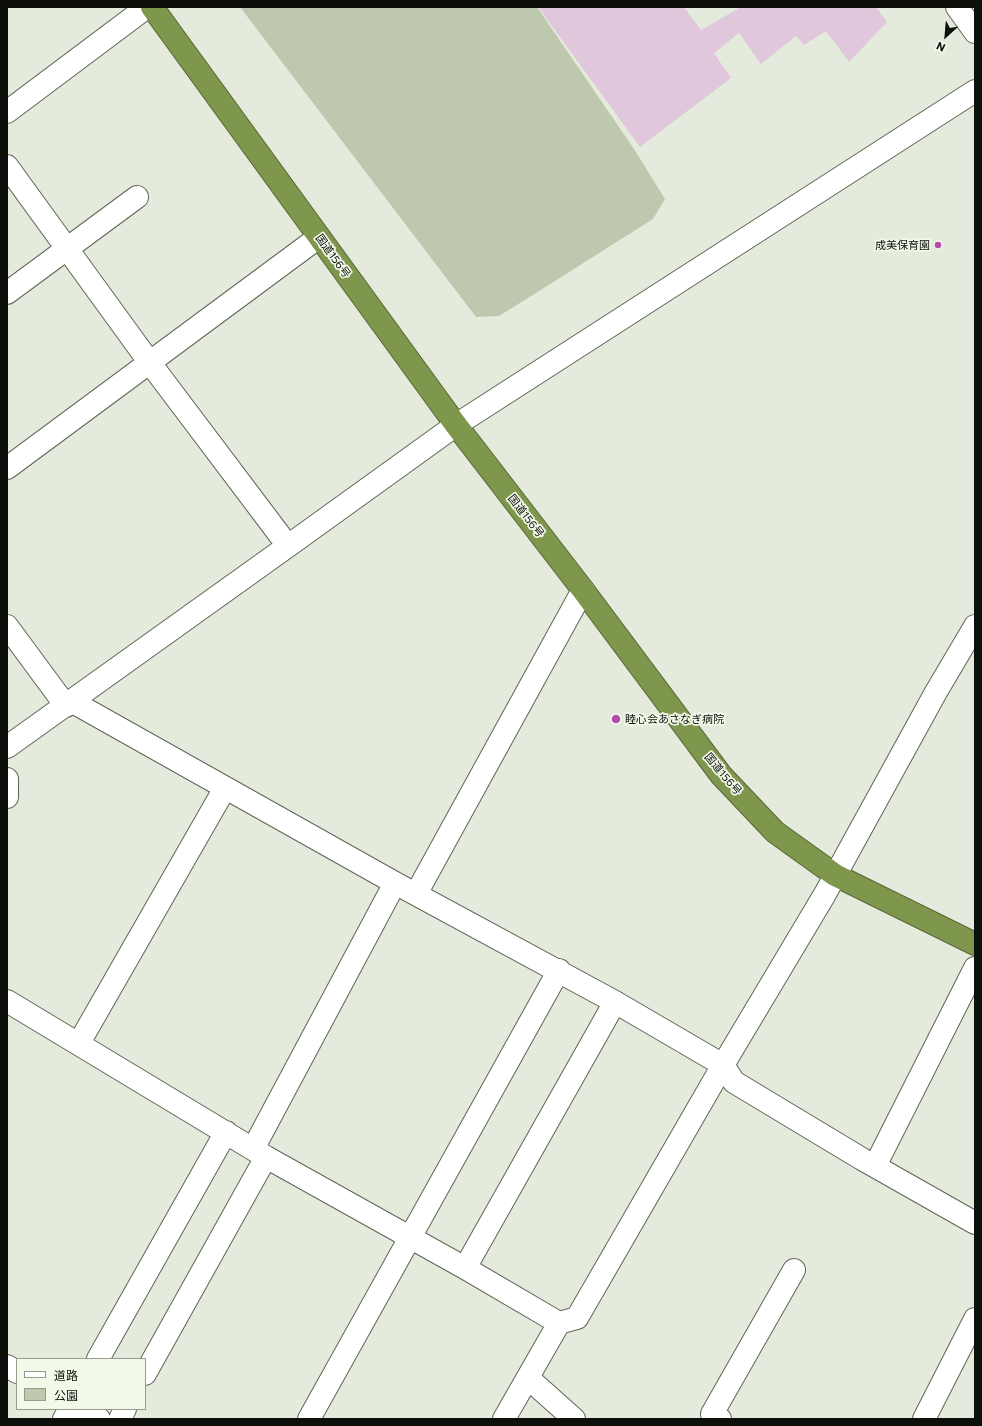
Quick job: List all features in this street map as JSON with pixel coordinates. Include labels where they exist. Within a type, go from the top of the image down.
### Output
[{"type":"highway","name":"国道156号","points":[[152,7],[456,425],[583,590],[721,775],[775,832],[835,875],[975,944]]},
{"type":"street","points":[[7,112],[147,7]]},
{"type":"street","points":[[957,7],[975,32]]},
{"type":"street","points":[[7,747],[456,425],[975,91]]},
{"type":"street","points":[[7,166],[150,363],[288,546]]},
{"type":"street","points":[[7,292],[137,197]]},
{"type":"street","points":[[7,468],[319,237]]},
{"type":"street","points":[[416,894],[583,590]]},
{"type":"street","points":[[7,626],[69,704],[225,788],[395,883],[559,970],[615,1002],[723,1065],[734,1082],[875,1166],[975,1223]]},
{"type":"street","points":[[7,1000],[260,1153],[465,1268],[559,1323],[578,1318],[723,1065],[835,875],[936,692],[975,626]]},
{"type":"street","points":[[7,779],[7,797]]},
{"type":"street","points":[[79,1044],[225,788]]},
{"type":"street","points":[[146,1372],[260,1153],[395,883]]},
{"type":"street","points":[[875,1166],[975,968]]},
{"type":"street","points":[[309,1419],[559,970]]},
{"type":"street","points":[[465,1268],[615,1002]]},
{"type":"street","points":[[99,1358],[226,1132]]},
{"type":"street","points":[[720,1419],[712,1414],[794,1270]]},
{"type":"street","points":[[924,1419],[975,1319]]},
{"type":"street","points":[[504,1419],[559,1323]]},
{"type":"street","points":[[7,1366],[16,1371]]},
{"type":"street","points":[[528,1378],[574,1419]]},
{"type":"street","points":[[64,1419],[69,1410]]},
{"type":"street","points":[[84,1410],[99,1419]]},
{"type":"street","points":[[120,1419],[124,1410]]},
{"type":"green space","points":[[240,7],[537,7],[634,149],[665,199],[653,219],[536,293],[499,316],[476,317]]},
{"type":"building","points":[[538,7],[684,7],[701,30],[741,7],[876,7],[887,22],[849,62],[826,31],[804,45],[796,36],[761,64],[739,33],[714,53],[731,78],[640,147]]},
{"type":"place","name":"成美保育園","points":[[938,245]]},
{"type":"place","name":"睦心会あさなぎ病院","points":[[616,719]]}]
